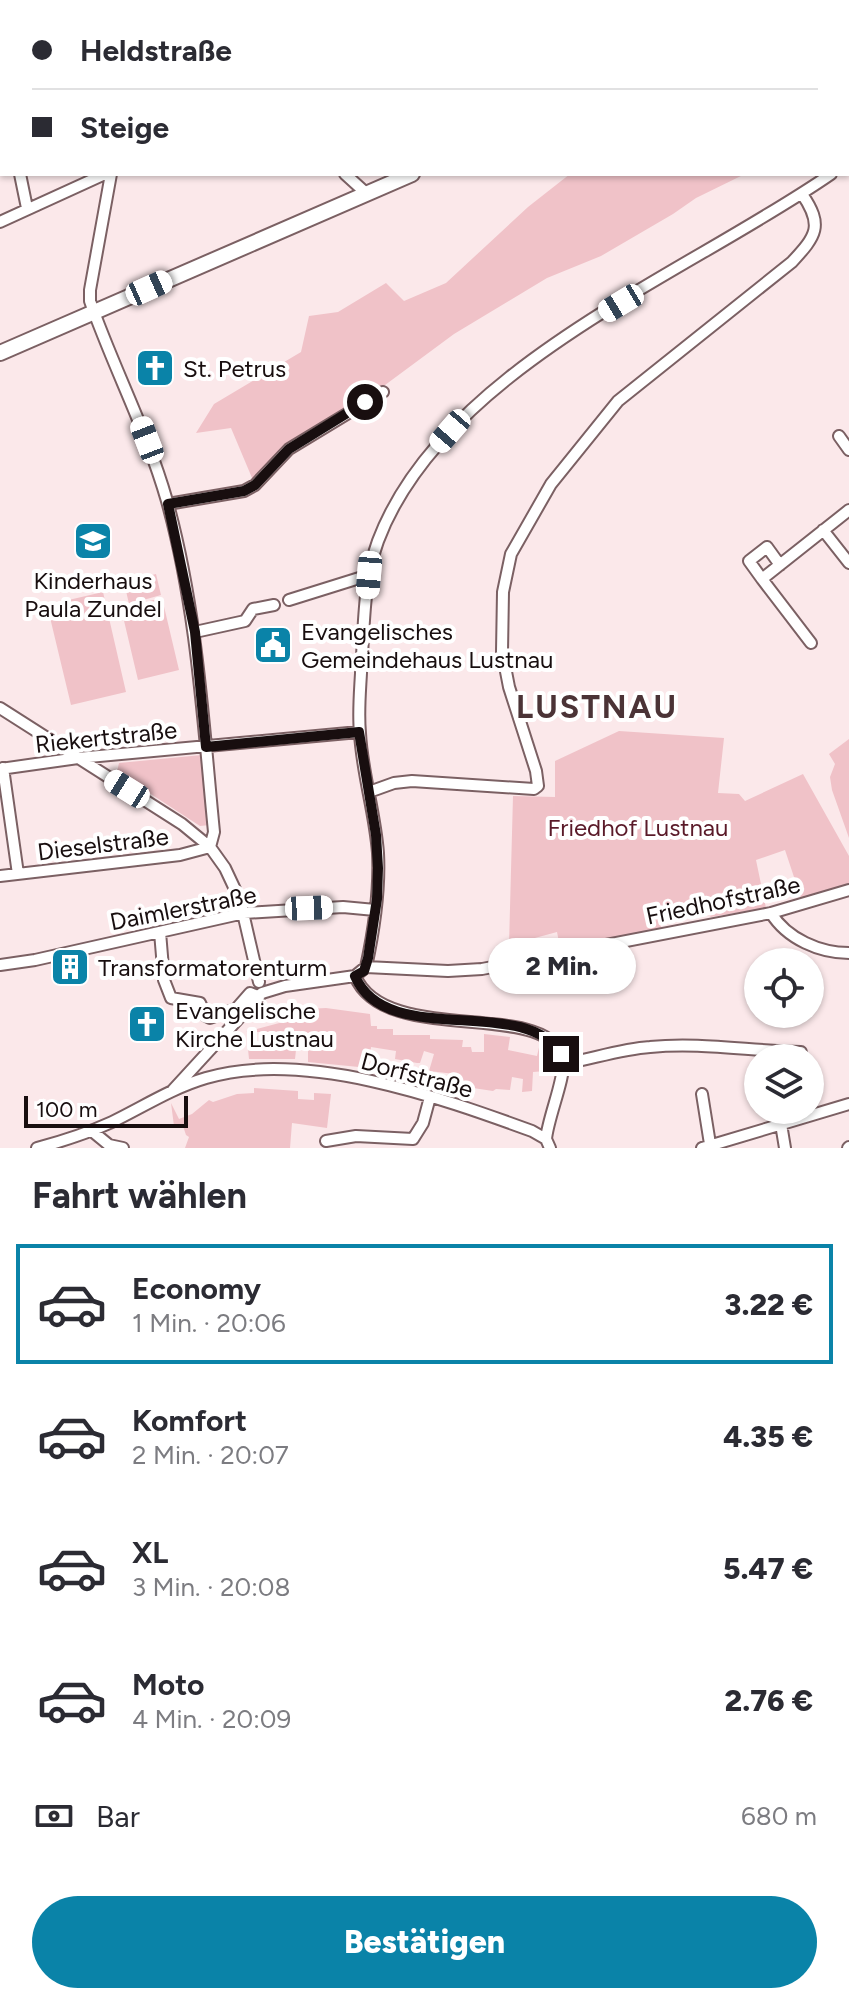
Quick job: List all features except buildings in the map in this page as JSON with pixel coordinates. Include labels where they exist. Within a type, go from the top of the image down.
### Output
[{"type":"street","points":[[20,176],[27,208]]},
{"type":"street","points":[[0,222],[103,176]]},
{"type":"street","points":[[108,176],[90,290],[94,312],[144,431],[168,504],[195,632],[214,832],[210,847]]},
{"type":"street","points":[[347,176],[367,194]]},
{"type":"street","points":[[0,353],[408,176]]},
{"type":"street","points":[[173,1090],[258,996],[285,986],[355,976],[366,967],[375,910],[378,851],[359,732],[369,575],[388,518],[412,475],[472,409],[532,359],[828,176]]},
{"type":"street","points":[[369,792],[394,783],[412,781],[534,789],[538,782],[536,771],[509,687],[502,651],[503,592],[511,554],[551,484],[618,401],[792,262],[811,241],[815,224],[813,213],[802,194]]},
{"type":"street","points":[[168,504],[244,491],[255,485],[289,449],[383,392]]},
{"type":"street","points":[[839,436],[849,450]]},
{"type":"street","points":[[762,579],[849,510]]},
{"type":"street","points":[[823,530],[849,563]]},
{"type":"street","points":[[780,565],[767,547],[749,561],[811,643]]},
{"type":"street","points":[[289,600],[369,575]]},
{"type":"street","points":[[195,632],[245,621],[253,609],[274,605]]},
{"type":"street","points":[[0,708],[182,824],[210,847],[234,888],[244,913],[259,982]]},
{"type":"street","name":"Riekertstraße","points":[[1,769],[78,758],[359,732]]},
{"type":"street","points":[[1,769],[18,874]]},
{"type":"street","name":"Dieselstraße","points":[[0,876],[180,855],[210,847]]},
{"type":"street","name":"Friedhofstraße","points":[[366,967],[428,971],[482,969],[771,913],[849,890]]},
{"type":"street","name":"Daimlerstraße","points":[[0,965],[35,960],[244,913],[343,907],[375,910]]},
{"type":"street","points":[[771,913],[798,939],[828,951],[849,953]]},
{"type":"street","points":[[160,932],[164,980],[171,998],[200,1003],[210,1018],[236,1009],[250,993],[258,996]]},
{"type":"street","points":[[355,976],[368,994],[396,1010],[415,1016],[484,1022],[539,1034],[554,1044],[563,1064],[548,1144]]},
{"type":"street","points":[[563,1064],[627,1050],[669,1045],[744,1049]]},
{"type":"street","name":"Dorfstraße","points":[[37,1148],[92,1131],[173,1090],[224,1074],[260,1070],[386,1083],[532,1131],[548,1144]]},
{"type":"street","points":[[702,1094],[706,1146],[781,1124],[785,1148]]},
{"type":"street","points":[[326,1141],[356,1136],[413,1139],[423,1123],[430,1097]]},
{"type":"street","points":[[824,1111],[849,1104]]},
{"type":"street","points":[[92,1131],[109,1145],[123,1148]]},
{"type":"green space","points":[[567,176],[741,176],[696,198],[601,256],[547,278],[454,334],[381,388],[306,437],[255,485],[231,428],[196,433],[214,404],[301,352],[309,316],[338,312],[386,283],[404,301],[446,283],[528,207]]},
{"type":"green space","points":[[156,574],[161,595],[129,604],[124,582]]},
{"type":"green space","points":[[103,592],[126,692],[71,705],[47,605]]},
{"type":"green space","points":[[162,598],[179,670],[138,680],[121,608]]},
{"type":"green space","name":"Friedhof Lustnau","points":[[619,731],[724,738],[718,793],[739,794],[745,801],[803,774],[849,856],[849,885],[801,898],[785,850],[756,860],[766,908],[711,917],[698,908],[660,911],[661,929],[560,947],[557,932],[509,945],[513,796],[555,797],[555,761]]},
{"type":"green space","points":[[849,739],[849,838],[832,790],[830,777],[835,764],[829,754]]},
{"type":"green space","points":[[202,755],[210,825],[200,826],[117,772],[119,763]]},
{"type":"green space","points":[[287,1005],[288,1010],[326,1008],[370,1014],[371,1026],[393,1029],[393,1035],[430,1035],[430,1039],[463,1040],[462,1047],[471,1047],[472,1052],[484,1052],[484,1034],[510,1037],[508,1050],[537,1056],[540,1043],[553,1052],[557,1067],[533,1072],[532,1091],[522,1092],[523,1079],[512,1077],[510,1090],[493,1091],[453,1085],[455,1074],[429,1071],[434,1054],[424,1051],[420,1063],[417,1063],[395,1059],[396,1051],[371,1047],[369,1068],[308,1062],[308,1050],[296,1050],[295,1059],[249,1059],[248,1049],[265,1049],[264,1032],[246,1032],[283,1022],[280,1008]]},
{"type":"green space","points":[[254,1088],[298,1091],[298,1099],[314,1100],[314,1093],[331,1094],[327,1128],[292,1123],[290,1148],[185,1148],[189,1137],[183,1126],[174,1126],[171,1103],[179,1119],[192,1114],[209,1100],[213,1102],[237,1094],[254,1093]]},
{"type":"place","name":"St. Petrus","points":[[155,368]]},
{"type":"place","name":"Kinderhaus Paula Zundel","points":[[93,541]]},
{"type":"place","name":"Evangelisches Gemeindehaus Lustnau","points":[[273,645]]},
{"type":"place","name":"Transformatorenturm","points":[[70,967]]},
{"type":"place","name":"Evangelische Kirche Lustnau","points":[[147,1024]]},
{"type":"district","name":"LUSTNAU","points":[[597,707]]},
{"type":"route","points":[[365,402],[289,449],[255,485],[244,491],[168,504],[195,632],[206,747],[359,732],[376,835],[378,868],[377,899],[368,958],[364,971],[355,976],[358,982],[380,1003],[396,1010],[415,1016],[527,1029],[549,1040],[561,1054]]}]
